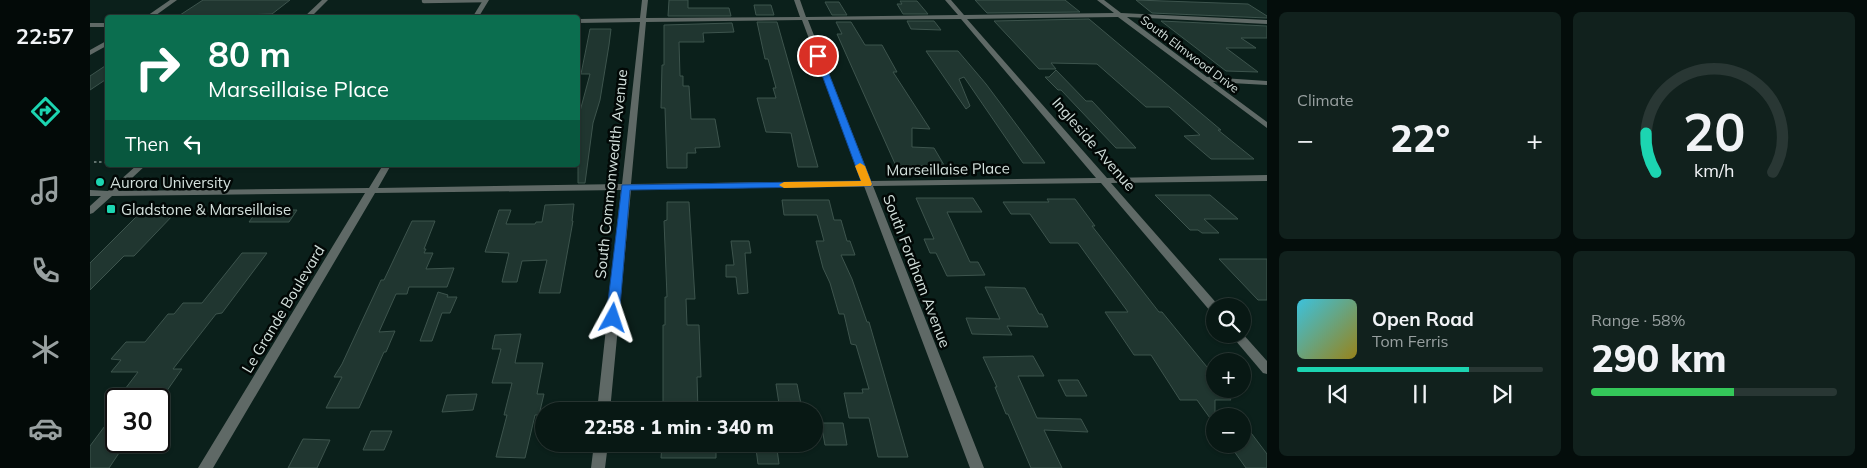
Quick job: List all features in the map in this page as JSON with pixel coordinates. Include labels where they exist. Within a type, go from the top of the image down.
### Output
[{"type":"street","points":[[152,15],[174,0]]},
{"type":"street","points":[[309,15],[325,0]]},
{"type":"street","points":[[478,15],[486,0]]},
{"type":"street","name":"South Commonwealth Avenue","points":[[605,402],[645,0]]},
{"type":"street","name":"South Fordham Avenue","points":[[797,0],[977,468]]},
{"type":"street","name":"Ingleside Avenue","points":[[948,0],[1206,299]]},
{"type":"street","name":"South Elmwood Drive","points":[[1100,0],[1267,126]]},
{"type":"street","points":[[580,21],[1120,15],[1267,22]]},
{"type":"street","points":[[90,25],[105,25]]},
{"type":"street","points":[[90,53],[105,44]]},
{"type":"street","points":[[1204,79],[1267,83]]},
{"type":"street","points":[[90,211],[140,167]]},
{"type":"street","name":"Le Grande Boulevard","points":[[205,468],[386,167]]},
{"type":"street","name":"Marseillaise Place","points":[[90,193],[134,194],[1267,178]]},
{"type":"street","points":[[1244,343],[1267,369]]},
{"type":"street","points":[[598,468],[599,452]]},
{"type":"lane","points":[[424,1],[486,0]]},
{"type":"path","points":[[94,162],[105,162]]},
{"type":"building","points":[[203,0],[290,0],[272,14],[180,15]]},
{"type":"building","points":[[669,0],[688,0],[688,8],[729,8],[731,16],[668,16]]},
{"type":"building","points":[[975,0],[1065,0],[1080,12],[987,13]]},
{"type":"building","points":[[1136,0],[1248,4],[1267,16],[1267,18],[1152,13]]},
{"type":"building","points":[[900,1],[917,1],[928,14],[903,14],[897,4],[902,4]]},
{"type":"building","points":[[825,2],[839,2],[847,15],[832,15]]},
{"type":"building","points":[[754,5],[771,5],[774,15],[756,15]]},
{"type":"building","points":[[1089,19],[1254,159],[1211,159],[1184,136],[1200,135],[1169,107],[1146,107],[1097,64],[1051,63],[1056,69],[1039,69],[994,21]]},
{"type":"building","points":[[907,21],[934,21],[941,30],[911,29]]},
{"type":"building","points":[[1161,21],[1267,26],[1267,38],[1241,38],[1256,48],[1226,48],[1258,72],[1226,71]]},
{"type":"building","points":[[757,22],[777,22],[818,167],[798,167],[791,133],[766,132],[757,98],[776,98],[773,88],[776,88],[768,59],[765,59]]},
{"type":"building","points":[[836,22],[851,22],[865,45],[882,45],[897,72],[893,72],[930,129],[912,128],[912,147],[934,148],[944,165],[896,166],[837,34],[842,34]]},
{"type":"building","points":[[732,23],[734,32],[703,33],[704,42],[679,42],[680,76],[683,76],[683,86],[689,86],[691,119],[715,119],[720,147],[695,148],[696,153],[687,153],[687,168],[667,168],[665,108],[661,108],[664,25]]},
{"type":"building","points":[[590,29],[611,29],[600,100],[593,123],[585,183],[578,183],[578,167],[580,167],[580,111],[590,74],[581,74]]},
{"type":"building","points":[[926,51],[958,51],[986,84],[1045,163],[1023,163],[964,77],[959,79],[970,106],[966,109]]},
{"type":"building","points":[[105,66],[105,80],[90,90],[90,76]]},
{"type":"building","points":[[1056,70],[1086,101],[1092,101],[1136,148],[1116,148],[1061,90],[1058,90],[1045,77],[1049,77]]},
{"type":"building","points":[[1155,195],[1210,195],[1238,219],[1204,219],[1219,233],[1202,233],[1198,230],[1190,230]]},
{"type":"building","points":[[916,198],[973,198],[982,212],[947,212],[970,262],[978,262],[985,275],[947,276],[936,253],[930,253],[924,239],[934,239]]},
{"type":"building","points":[[1047,199],[1075,199],[1095,226],[1092,226],[1159,312],[1162,312],[1206,366],[1206,398],[1230,398],[1231,400],[1215,400],[1215,408],[1206,408],[1206,412],[1197,400],[1180,400],[1151,355],[1134,355],[1105,312],[1128,312],[1078,243],[1050,243],[1030,214],[1011,214],[1003,202],[1049,202]]},
{"type":"building","points":[[782,200],[829,200],[834,220],[841,220],[847,241],[850,241],[855,255],[841,255],[852,279],[867,322],[869,322],[908,457],[878,457],[869,418],[849,418],[844,393],[863,393],[862,389],[869,389],[856,345],[851,344],[844,314],[839,314],[830,283],[823,268],[816,241],[824,241],[817,215],[784,215]]},
{"type":"building","points":[[667,202],[689,202],[695,299],[686,299],[687,325],[699,325],[701,377],[697,377],[698,402],[663,402],[663,325],[665,325],[665,297],[667,297],[664,221],[667,220]]},
{"type":"building","points":[[574,204],[573,221],[560,293],[539,293],[547,260],[522,261],[517,282],[502,282],[509,253],[485,252],[499,210],[511,210],[506,224],[535,224],[536,222],[542,222],[545,205]]},
{"type":"building","points":[[258,210],[297,210],[289,222],[249,222]]},
{"type":"building","points":[[142,211],[171,211],[169,213],[175,213],[134,256],[124,256],[90,290],[90,263]]},
{"type":"building","points":[[412,221],[435,221],[424,249],[426,249],[424,253],[433,253],[426,269],[454,268],[447,287],[409,287],[407,294],[396,294],[379,332],[395,331],[359,408],[326,408],[342,377],[334,377]]},
{"type":"building","points":[[731,241],[749,241],[751,253],[745,253],[748,293],[738,294],[736,277],[726,277],[726,265],[734,265]]},
{"type":"building","points":[[242,253],[267,253],[222,313],[216,314],[173,369],[182,369],[169,388],[126,388],[138,372],[111,372],[121,360],[111,359],[126,342],[145,342],[168,314],[174,314],[183,303],[202,303]]},
{"type":"building","points":[[1219,259],[1267,259],[1267,300],[1258,300]]},
{"type":"building","points":[[985,287],[1025,288],[1048,327],[1007,326],[1012,335],[972,334],[966,318],[1000,319]]},
{"type":"building","points":[[438,292],[448,295],[447,297],[457,297],[450,313],[442,313],[432,341],[420,341]]},
{"type":"building","points":[[521,334],[515,363],[543,363],[537,394],[544,394],[542,402],[535,402],[535,415],[525,458],[496,457],[507,415],[504,415],[512,383],[492,383],[501,349],[492,349],[495,335]]},
{"type":"building","points":[[1033,356],[1044,376],[1018,376],[1037,418],[1081,419],[1088,432],[1044,430],[1062,468],[1031,468],[1008,414],[1006,414],[995,387],[997,387],[983,357]]},
{"type":"building","points":[[1058,380],[1078,380],[1087,396],[1066,396]]},
{"type":"building","points":[[776,384],[797,384],[801,402],[779,402]]},
{"type":"building","points":[[477,394],[473,410],[442,412],[447,395]]},
{"type":"building","points":[[823,423],[843,423],[847,445],[825,445]]},
{"type":"building","points":[[105,426],[105,453],[119,453],[109,468],[90,468],[90,446]]},
{"type":"building","points":[[371,431],[392,431],[384,450],[363,450]]},
{"type":"building","points":[[1251,433],[1267,454],[1267,468],[1246,468],[1235,453],[1251,453]]},
{"type":"building","points":[[303,439],[330,440],[317,468],[288,468]]},
{"type":"building","points":[[661,452],[716,452],[716,458],[661,458]]},
{"type":"building","points":[[756,452],[777,452],[779,464],[758,464]]},
{"type":"slow traffic","points":[[784,185],[867,184],[860,166]]},
{"type":"place","name":"Aurora University","points":[[100,182]]},
{"type":"place","name":"Gladstone & Marseillaise","points":[[111,209]]},
{"type":"route","points":[[613,318],[625,187],[867,184],[818,56]]}]
